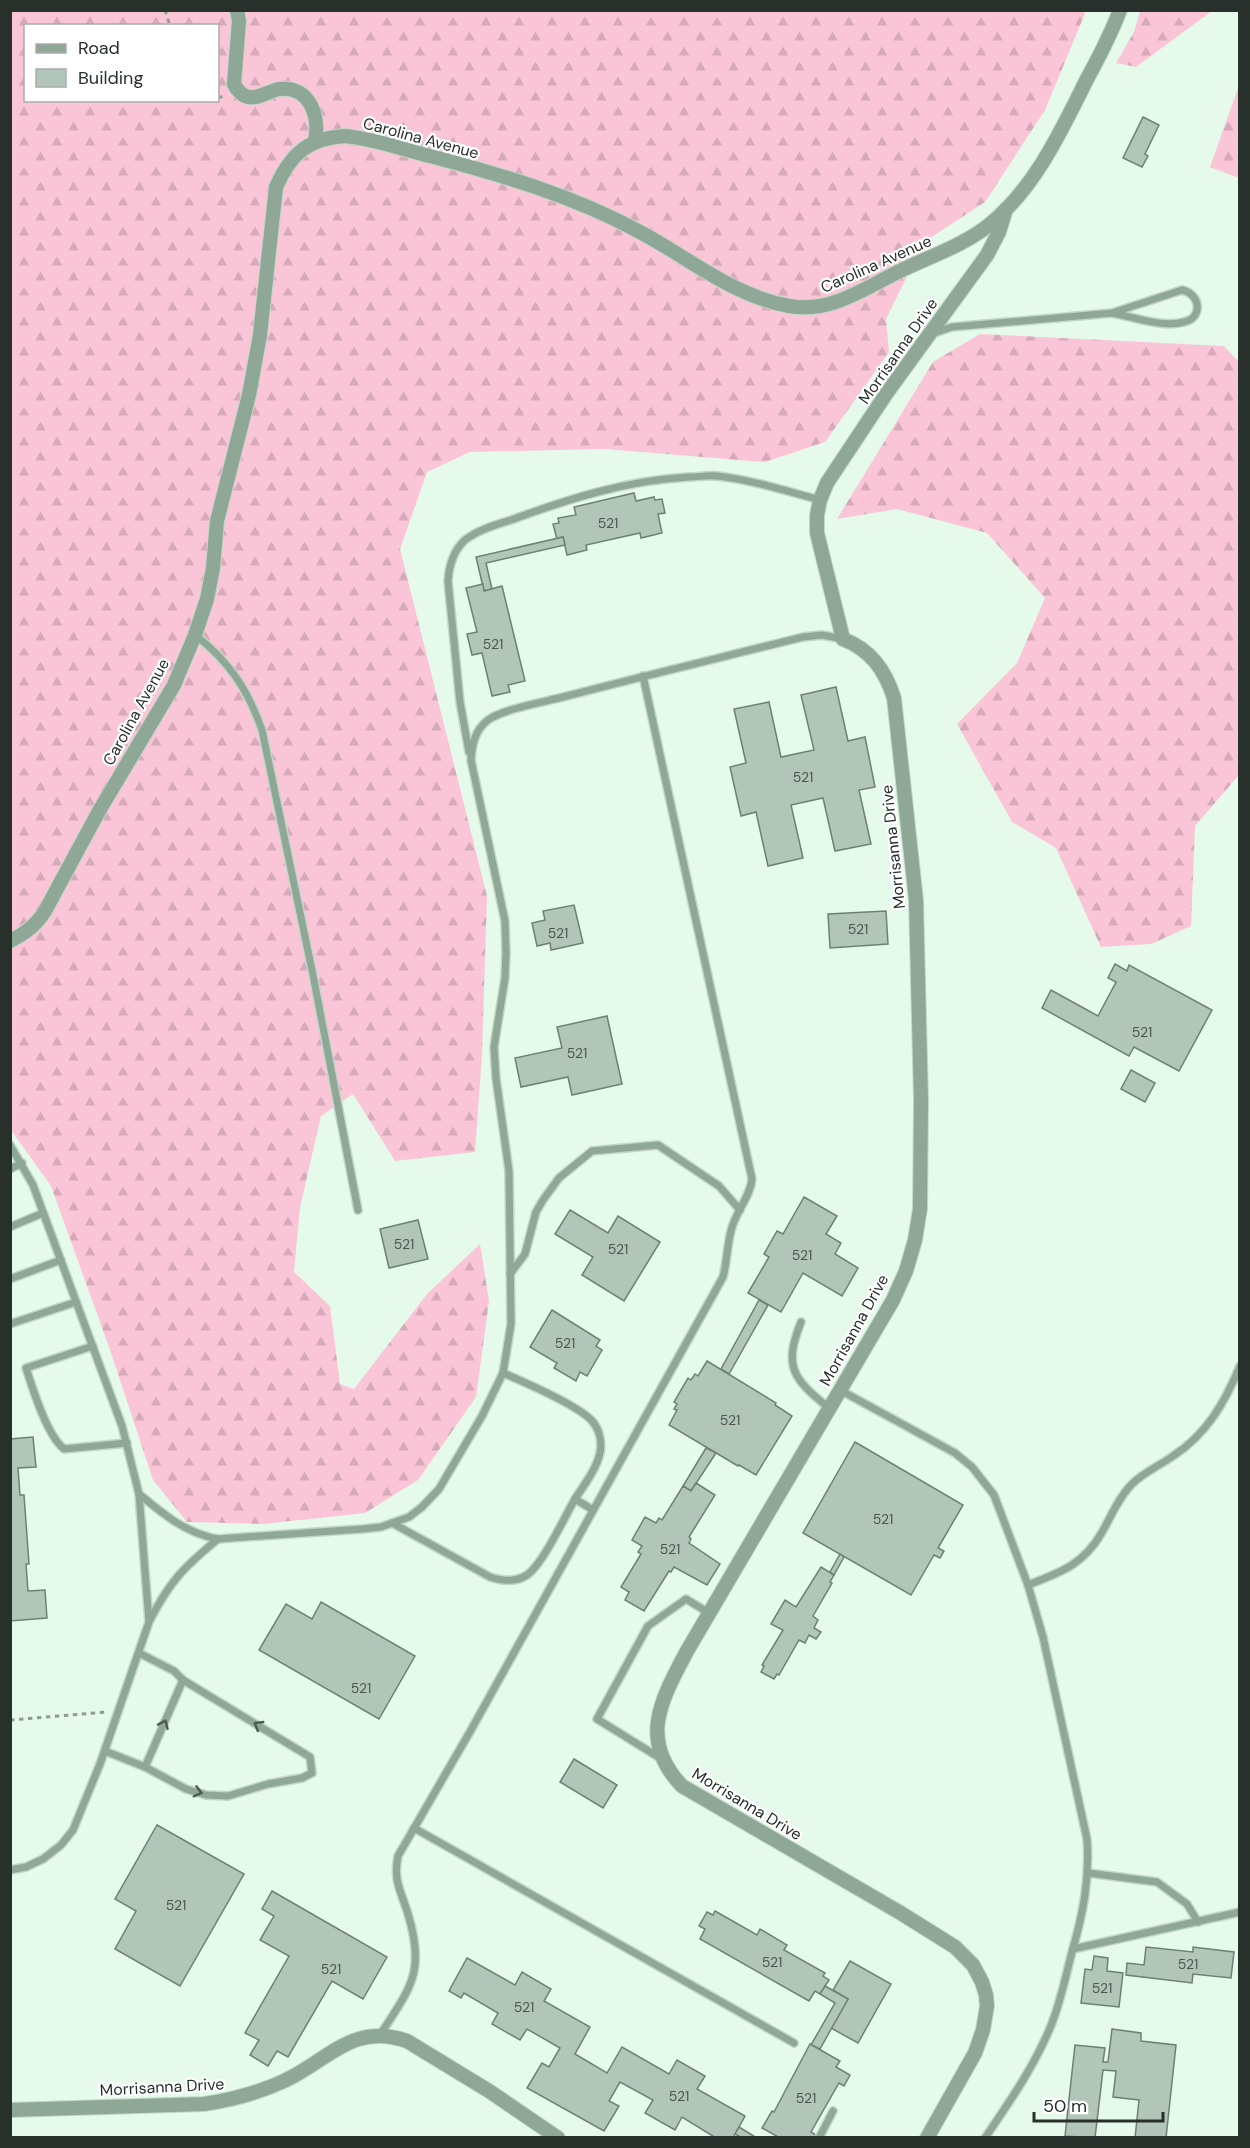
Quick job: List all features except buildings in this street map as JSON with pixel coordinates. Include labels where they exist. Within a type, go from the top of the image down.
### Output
[{"type":"street","points":[[237,10],[239,21],[234,84],[243,95],[249,97],[257,97],[286,88],[297,91],[305,97],[315,114],[317,129],[315,141]]},
{"type":"street","name":"Carolina Avenue","points":[[10,941],[31,928],[45,911],[99,812],[174,685],[195,635],[207,598],[213,568],[217,521],[249,395],[260,335],[276,187],[284,169],[296,154],[315,141],[330,136],[356,137],[533,186],[592,208],[640,232],[728,284],[757,297],[789,306],[824,306],[842,300],[943,252],[978,232],[1006,209],[1026,187],[1044,160],[1115,25],[1120,10]]},
{"type":"street","name":"Morrisanna Drive","points":[[927,2138],[975,2053],[983,2030],[987,2006],[986,1995],[973,1965],[955,1947],[900,1912],[682,1786],[670,1774],[662,1759],[657,1743],[658,1716],[670,1683],[709,1613],[893,1300],[906,1271],[915,1240],[920,1209],[921,1100],[916,900],[894,698],[889,680],[879,664],[866,651],[843,639],[817,533],[817,515],[826,483],[886,394],[987,255],[999,232],[1006,209]]},
{"type":"street","name":"Morrisanna Drive","points":[[10,2110],[204,2104],[233,2100],[261,2092],[288,2080],[361,2037],[380,2035],[407,2041],[489,2091],[558,2138]]},
{"type":"lane","points":[[929,334],[952,327],[1112,313],[1182,291],[1190,292],[1196,297],[1199,305],[1191,319],[1174,324],[1112,313]]},
{"type":"lane","points":[[139,1494],[180,1525],[202,1537],[218,1539],[362,1529],[392,1523],[408,1517],[422,1507],[439,1489],[482,1416],[503,1373],[511,1324],[509,1171],[494,1047],[505,978],[505,921],[460,702],[448,581],[449,567],[454,554],[474,533],[530,513],[630,484],[672,478],[715,476],[768,486],[820,500]]},
{"type":"lane","points":[[195,635],[229,666],[241,683],[262,730],[313,975],[358,1210]]},
{"type":"lane","points":[[471,760],[472,744],[478,731],[491,717],[515,709],[803,637],[822,635],[843,639]]},
{"type":"lane","points":[[380,2035],[410,1988],[415,1972],[415,1944],[397,1884],[398,1856],[723,1277],[731,1230],[751,1189],[752,1179],[643,676]]},
{"type":"lane","points":[[10,1145],[22,1163],[43,1213],[93,1346],[126,1443],[139,1494],[149,1622]]},
{"type":"lane","points":[[510,1274],[525,1254],[536,1212],[543,1200],[559,1178],[592,1151],[658,1145],[719,1186],[740,1210]]},
{"type":"lane","points":[[10,1169],[22,1163]]},
{"type":"lane","points":[[10,1227],[43,1213]]},
{"type":"lane","points":[[10,1279],[61,1260]]},
{"type":"lane","points":[[10,1324],[76,1302]]},
{"type":"lane","points":[[801,1322],[793,1347],[792,1363],[796,1376],[805,1389],[829,1408]]},
{"type":"lane","points":[[93,1346],[26,1368],[31,1384],[58,1444],[64,1449],[126,1443]]},
{"type":"lane","points":[[1028,1585],[1058,1574],[1078,1562],[1091,1549],[1118,1502],[1131,1485],[1194,1440],[1212,1420],[1229,1391],[1239,1366]]},
{"type":"lane","points":[[392,1523],[490,1577],[502,1581],[516,1580],[527,1575],[537,1565],[600,1453],[601,1441],[598,1430],[584,1414],[528,1383],[503,1373]]},
{"type":"lane","points":[[840,1390],[955,1453],[972,1467],[994,1495],[1028,1585],[1043,1637],[1087,1839],[1086,1901],[1053,2022],[1012,2099],[985,2138]]},
{"type":"lane","points":[[575,1499],[593,1510]]},
{"type":"lane","points":[[10,1870],[26,1867],[43,1859],[61,1845],[73,1830],[105,1751],[149,1622],[164,1592],[187,1564],[218,1539]]},
{"type":"lane","points":[[662,1759],[597,1719],[648,1626],[686,1599],[709,1613]]},
{"type":"lane","points":[[105,1751],[145,1767],[186,1789],[206,1795],[228,1796],[268,1784],[302,1778],[312,1773],[310,1757],[183,1680],[174,1671],[139,1653]]},
{"type":"lane","points":[[145,1767],[183,1680]]},
{"type":"lane","points":[[414,1828],[794,2043]]},
{"type":"lane","points":[[1088,1873],[1157,1882],[1186,1904],[1198,1922]]},
{"type":"lane","points":[[1073,1949],[1239,1912]]},
{"type":"lane","points":[[819,2138],[832,2110]]},
{"type":"path","points":[[10,1720],[119,1711]]},
{"type":"green space","points":[[1140,10],[1212,11],[1136,67],[1116,63],[1134,32]]},
{"type":"green space","points":[[10,11],[1086,11],[1045,110],[985,202],[924,242],[886,319],[889,352],[825,442],[765,462],[604,449],[470,452],[427,472],[400,549],[487,896],[482,1054],[475,1152],[395,1161],[353,1094],[321,1116],[300,1207],[294,1272],[330,1306],[340,1384],[354,1389],[427,1294],[480,1244],[489,1301],[476,1397],[418,1480],[365,1513],[263,1524],[187,1522],[153,1480],[110,1350],[51,1186],[11,1130]]},
{"type":"green space","points":[[1239,85],[1239,178],[1210,167]]},
{"type":"green space","points":[[980,334],[1224,346],[1239,362],[1239,775],[1195,826],[1191,926],[1151,944],[1101,947],[1056,848],[1012,822],[957,724],[1017,663],[1045,598],[987,533],[897,509],[837,519],[933,362]]}]
